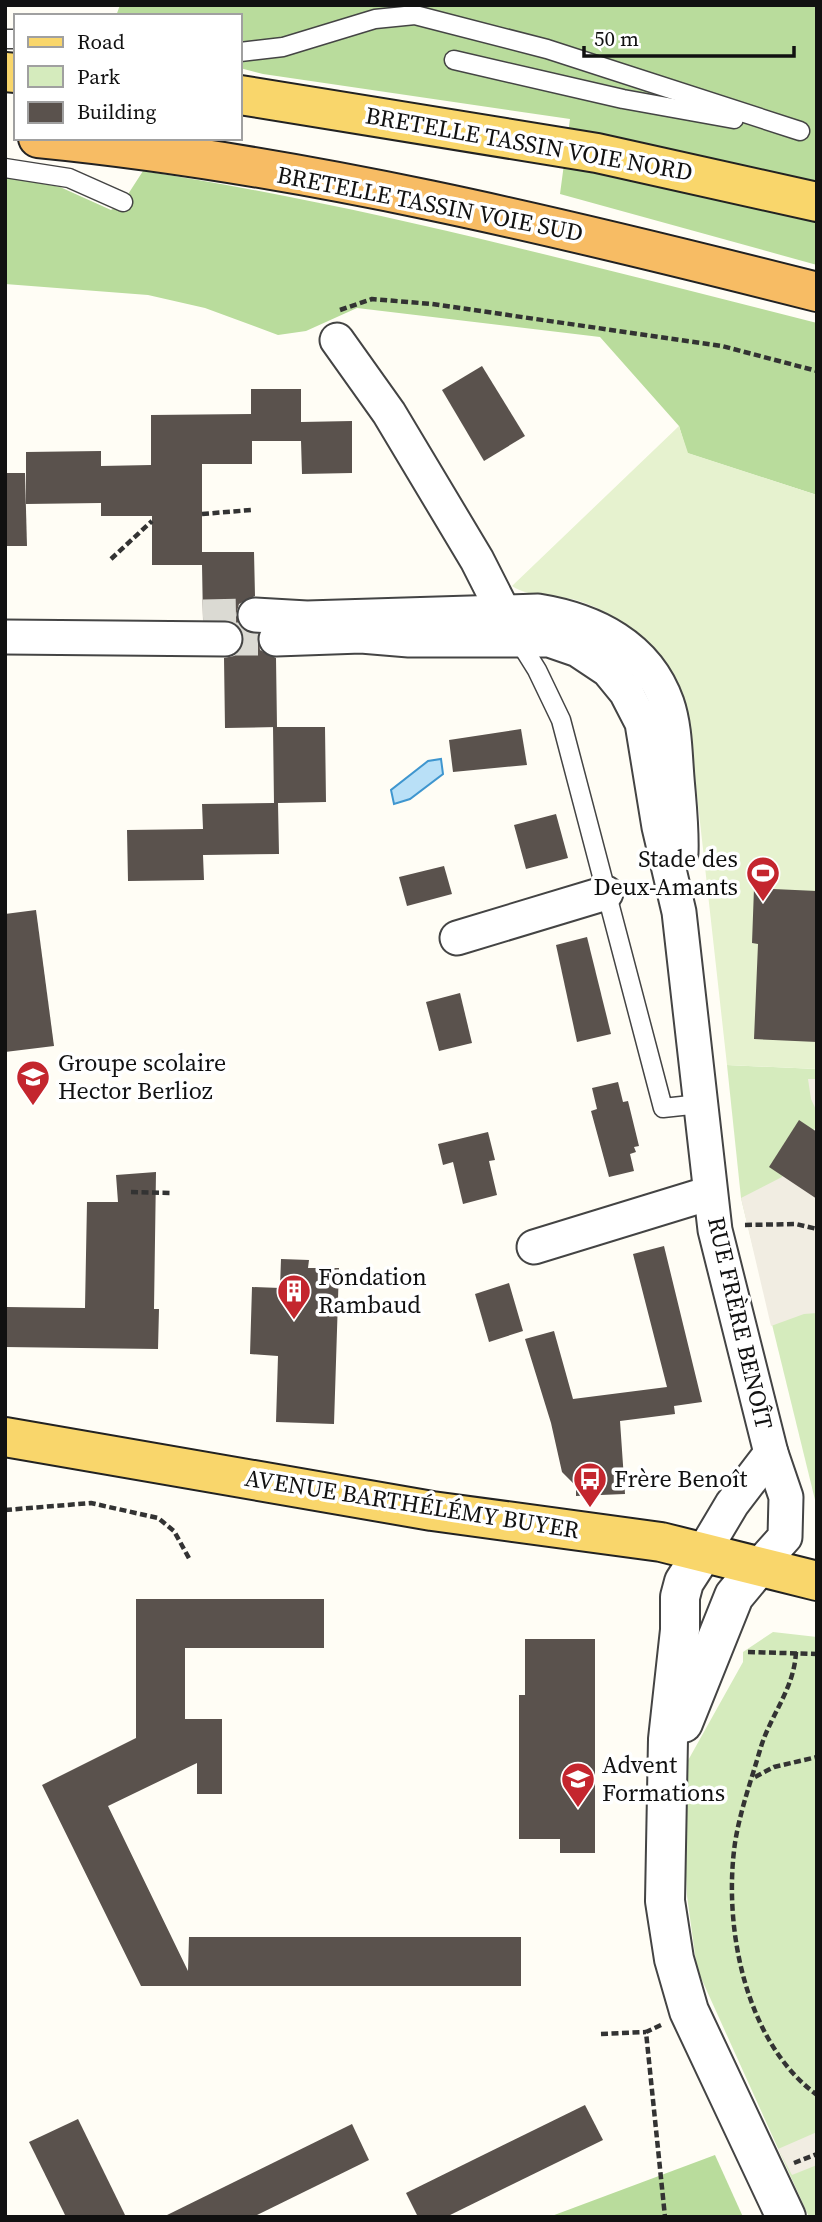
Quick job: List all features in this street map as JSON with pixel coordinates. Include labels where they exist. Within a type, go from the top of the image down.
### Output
[{"type":"highway","name":"BRETELLE TASSIN VOIE SUD","points":[[54,140],[178,156],[352,185],[521,220],[817,292]]},
{"type":"main road","name":"BRETELLE TASSIN VOIE NORD","points":[[242,95],[597,153],[817,202]]},
{"type":"main road","name":"AVENUE BARTHÉLÉMY BUYER","points":[[5,1437],[432,1511],[650,1540],[817,1581]]},
{"type":"street","points":[[337,340],[389,413],[477,560],[510,625]]},
{"type":"street","name":"RUE FRÈRE BENOÎT","points":[[265,627],[307,618],[510,625],[538,611],[566,616],[597,626],[621,642],[650,672],[667,703],[674,738],[682,836],[679,912],[715,1230],[771,1453],[786,1497],[785,1537],[759,1566]]},
{"type":"street","points":[[5,624],[214,628],[5,637]]},
{"type":"street","points":[[457,938],[606,892]]},
{"type":"street","name":"RUE FRÈRE BENOÎT","points":[[534,1247],[710,1193]]},
{"type":"street","points":[[771,1453],[732,1504],[684,1582],[680,1597],[667,1765],[665,1901],[674,1959],[689,2011],[786,2217]]},
{"type":"street","points":[[667,1765],[734,1596],[759,1566]]},
{"type":"lane","points":[[242,52],[283,47],[375,19],[415,15],[547,49],[808,133]]},
{"type":"lane","points":[[454,60],[623,99],[808,133]]},
{"type":"lane","points":[[5,168],[69,178],[123,202]]},
{"type":"lane","points":[[510,625],[537,670],[561,720],[663,1108],[700,1104]]},
{"type":"path","points":[[337,340],[332,321],[342,307],[372,299],[432,304],[722,346],[817,371]]},
{"type":"path","points":[[202,514],[251,510]]},
{"type":"path","points":[[111,559],[152,521]]},
{"type":"path","points":[[131,1192],[172,1193]]},
{"type":"path","points":[[741,1226],[796,1224],[817,1229]]},
{"type":"path","points":[[5,1510],[91,1503],[158,1517],[174,1531],[190,1560]]},
{"type":"path","points":[[740,1648],[743,1652],[817,1654]]},
{"type":"path","points":[[796,1652],[789,1690],[771,1720],[735,1843],[732,1886],[746,1990],[762,2031],[780,2061],[817,2095]]},
{"type":"path","points":[[754,1778],[774,1767],[817,1757]]},
{"type":"path","points":[[601,2034],[646,2032],[689,2011]]},
{"type":"path","points":[[646,2032],[665,2217]]},
{"type":"green space","points":[[120,5],[817,5],[817,265],[560,194],[570,119],[263,74],[242,69],[242,14],[117,14]]},
{"type":"green space","points":[[143,171],[228,185],[397,220],[817,323],[817,495],[687,453],[679,426],[600,337],[357,308],[306,331],[278,335],[205,308],[148,295],[5,284],[5,177],[60,187],[111,210],[123,202]]},
{"type":"green space","name":"Stade des Deux-Amants","points":[[679,426],[688,453],[817,495],[817,1069],[727,1065],[691,741],[677,696],[667,675],[639,638],[601,610],[579,601],[536,595],[512,586]]},
{"type":"green space","points":[[727,1065],[817,1069],[817,1508],[741,1198]]},
{"type":"green space","points":[[773,1632],[817,1637],[817,2217],[809,2217],[697,1969],[687,1896],[683,1810],[686,1764],[743,1662],[743,1652]]},
{"type":"green space","points":[[715,2155],[743,2217],[549,2217]]},
{"type":"shaded area","points":[[808,1079],[817,1079],[817,1112],[811,1099]]},
{"type":"shaded area","points":[[817,1125],[817,1313],[804,1314],[771,1326],[741,1198],[782,1177]]},
{"type":"shaded area","points":[[817,2132],[817,2165],[792,2175],[778,2149]]},
{"type":"water","points":[[441,759],[443,774],[410,799],[394,804],[391,790],[428,761]]},
{"type":"building","points":[[482,366],[525,436],[484,461],[442,390]]},
{"type":"building","points":[[251,389],[301,389],[301,422],[352,421],[352,473],[302,474],[301,441],[252,441],[252,464],[202,464],[202,552],[254,552],[255,596],[239,604],[236,615],[244,631],[258,634],[260,650],[276,658],[277,727],[225,728],[224,658],[234,656],[241,649],[244,638],[241,629],[234,622],[203,620],[202,565],[152,565],[152,516],[101,516],[101,503],[26,504],[26,452],[101,451],[101,466],[151,465],[151,415],[251,414]]},
{"type":"building","points":[[5,473],[25,473],[27,546],[5,546]]},
{"type":"building","points":[[273,727],[325,727],[326,802],[278,803],[279,854],[203,855],[204,880],[128,881],[127,830],[203,829],[202,804],[274,803]]},
{"type":"building","points":[[521,729],[527,765],[453,772],[449,740]]},
{"type":"building","points":[[556,814],[568,858],[526,869],[514,825]]},
{"type":"building","points":[[444,866],[452,894],[407,906],[399,877]]},
{"type":"building","points":[[754,888],[817,891],[817,1042],[754,1039],[758,944],[752,943]]},
{"type":"building","points":[[36,910],[54,1046],[5,1052],[5,914]]},
{"type":"building","points":[[587,937],[611,1034],[577,1042],[556,945]]},
{"type":"building","points":[[460,993],[472,1043],[439,1051],[426,1002]]},
{"type":"building","points":[[618,1082],[623,1102],[628,1101],[639,1146],[634,1147],[636,1152],[630,1154],[634,1171],[609,1177],[591,1111],[597,1109],[592,1088]]},
{"type":"building","points":[[799,1120],[817,1132],[817,1199],[769,1167]]},
{"type":"building","points":[[488,1132],[495,1160],[489,1161],[497,1195],[463,1204],[453,1162],[443,1165],[438,1144]]},
{"type":"building","points":[[156,1172],[154,1309],[159,1309],[158,1349],[5,1347],[5,1307],[85,1308],[87,1202],[118,1202],[116,1175]]},
{"type":"building","points":[[664,1246],[702,1402],[674,1406],[675,1414],[620,1421],[625,1494],[576,1496],[576,1486],[562,1472],[551,1423],[525,1339],[554,1331],[573,1399],[667,1387],[633,1254]]},
{"type":"building","name":"Fondation Rambaud","points":[[281,1259],[309,1260],[308,1268],[339,1268],[334,1424],[276,1422],[278,1356],[250,1354],[252,1287],[280,1288]]},
{"type":"building","points":[[509,1283],[523,1331],[489,1342],[475,1294]]},
{"type":"building","points":[[136,1599],[324,1599],[324,1648],[185,1648],[185,1719],[222,1719],[222,1794],[197,1794],[197,1763],[108,1806],[188,1971],[189,1937],[521,1937],[521,1986],[141,1986],[42,1785],[136,1738]]},
{"type":"building","points":[[525,1639],[595,1639],[595,1853],[560,1853],[560,1839],[519,1839],[519,1695],[525,1695]]},
{"type":"building","points":[[585,2105],[603,2140],[446,2217],[418,2217],[406,2193]]},
{"type":"building","points":[[78,2119],[126,2217],[66,2217],[29,2142]]},
{"type":"building","points":[[352,2124],[369,2160],[253,2217],[163,2217]]},
{"type":"tunnel","points":[[203,616],[255,615]]},
{"type":"tunnel","points":[[225,639],[276,639]]},
{"type":"place","name":"Stade des Deux-Amants","points":[[763,903]]},
{"type":"place","name":"Groupe scolaire Hector Berlioz","points":[[33,1107]]},
{"type":"place","name":"Fondation Rambaud","points":[[294,1321]]},
{"type":"place","name":"Frère Benoît","points":[[590,1509]]},
{"type":"place","name":"Advent Formations","points":[[578,1809]]}]
